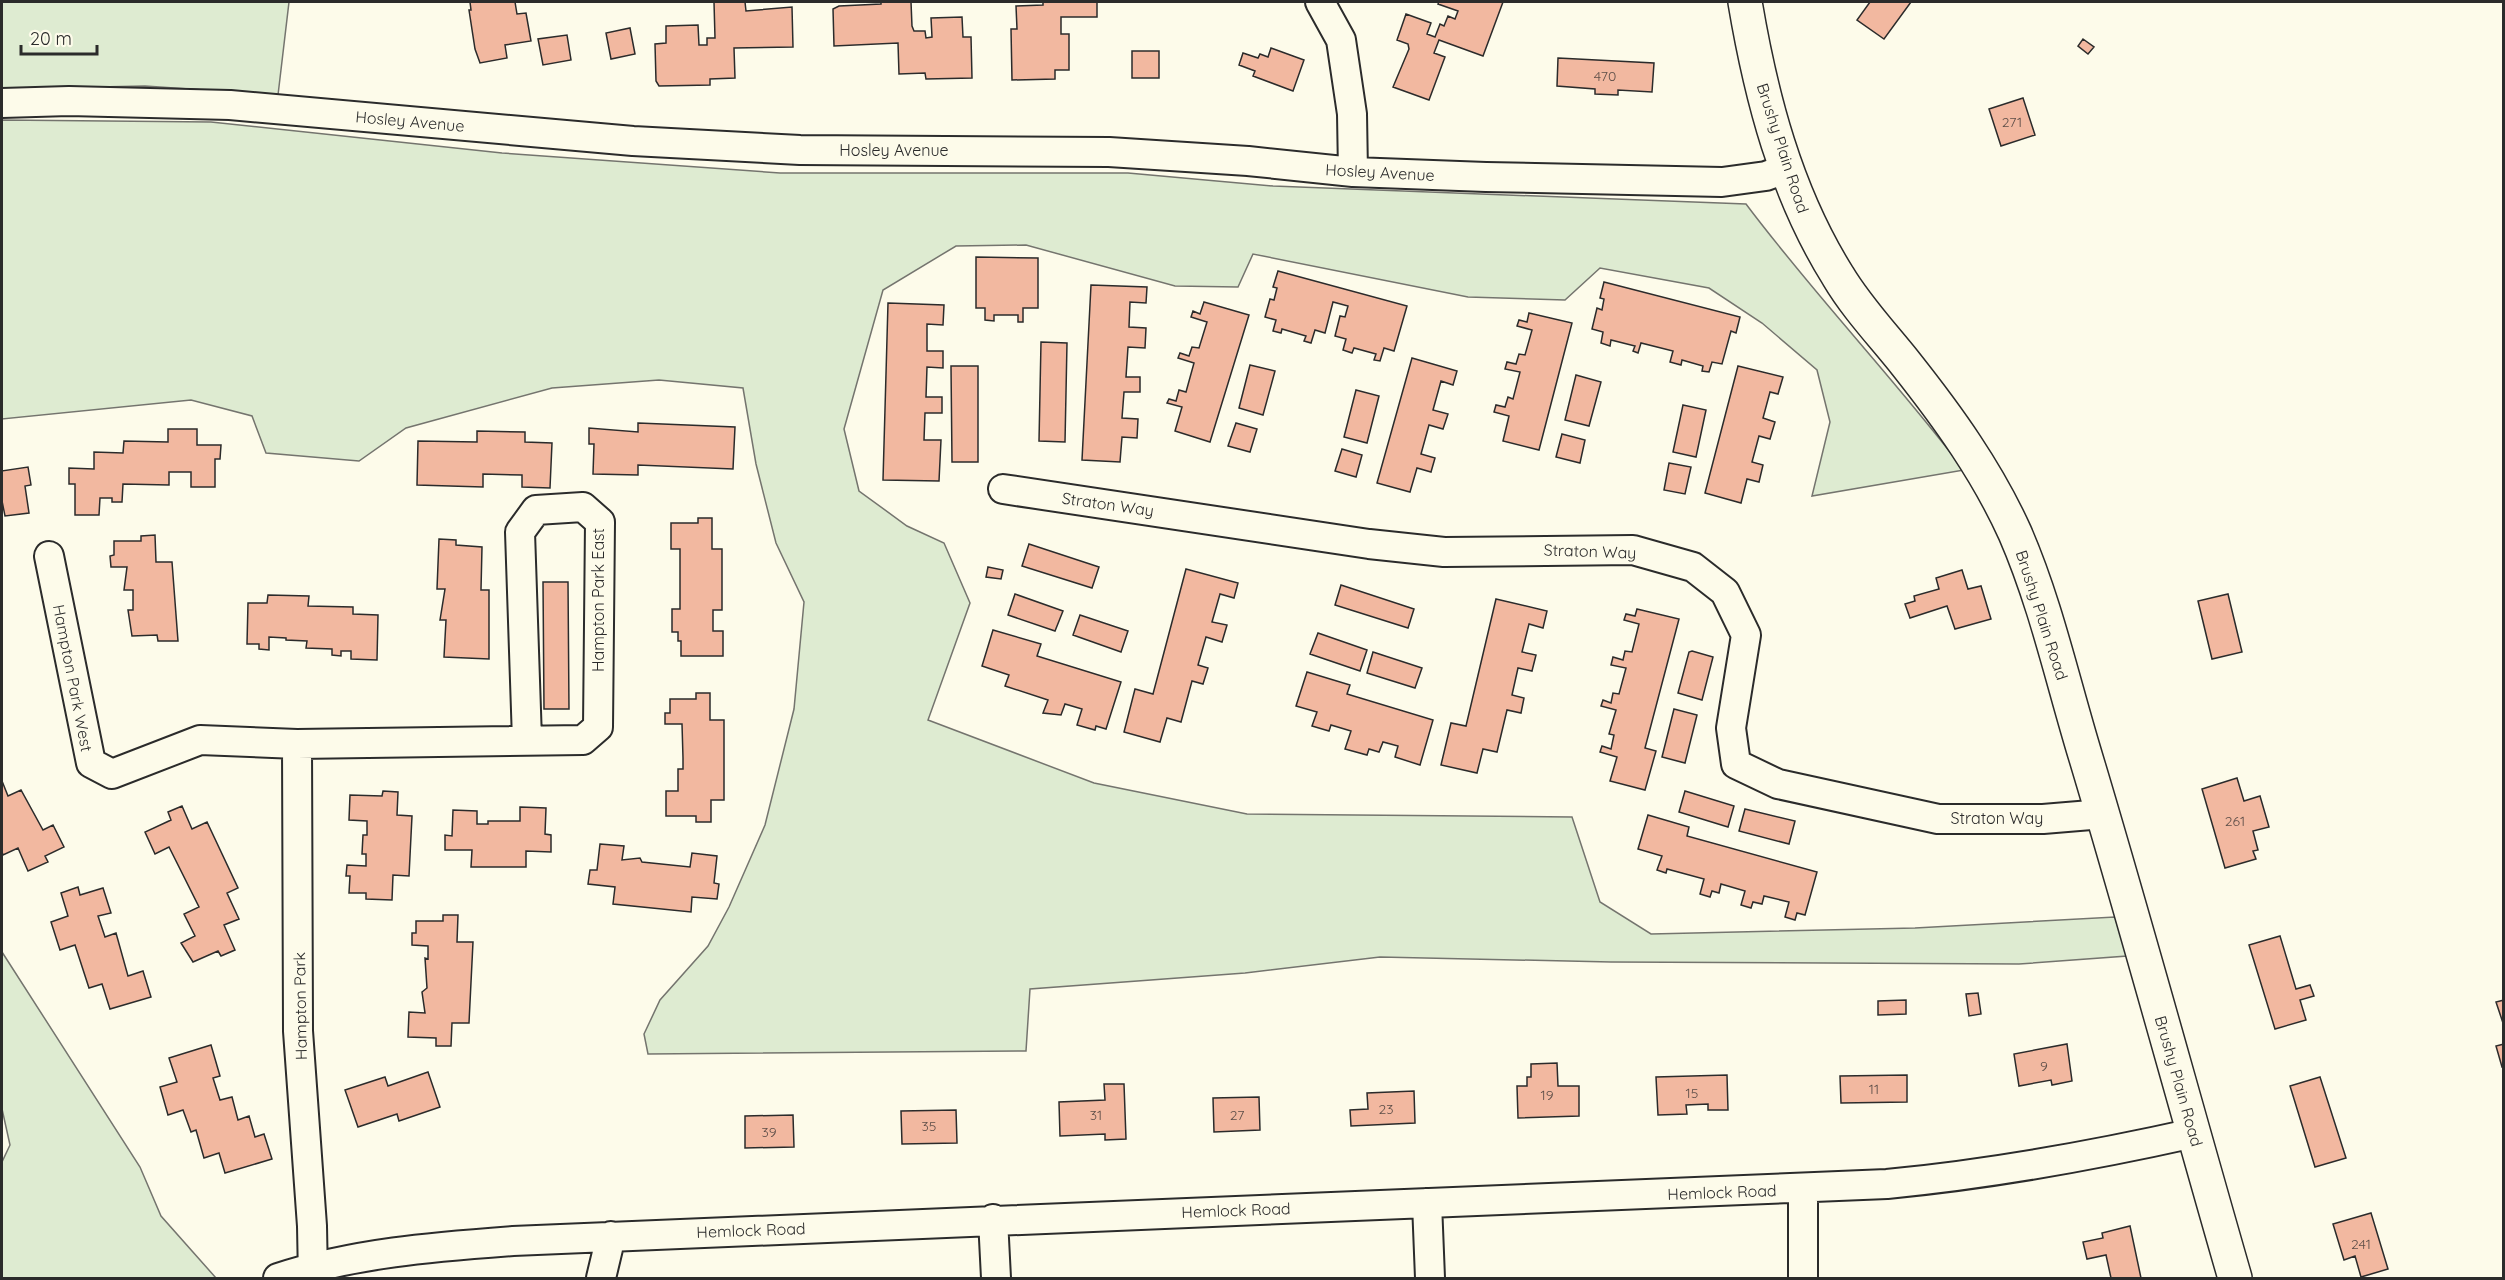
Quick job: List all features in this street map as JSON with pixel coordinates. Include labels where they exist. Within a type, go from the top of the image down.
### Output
[{"type":"main road","name":"Brushy Plain Road","points":[[1745,2],[1759,77],[1786,168],[1815,238],[1839,279],[1947,417],[1996,493],[2028,567],[2103,814],[2235,1278]]},
{"type":"street","points":[[1320,2],[1341,40],[1352,114],[1353,172]]},
{"type":"street","name":"Hosley Avenue","points":[[2,103],[69,100],[230,105],[633,141],[800,150],[1109,152],[1248,161],[1353,172],[1722,182],[1746,180],[1786,168]]},
{"type":"street","name":"Straton Way","points":[[1003,489],[1369,544],[1444,552],[1633,550],[1693,567],[1725,592],[1746,635],[1731,728],[1736,764],[1778,784],[1938,819],[2043,819],[2103,814]]},
{"type":"street","name":"Hampton Park East","points":[[297,744],[583,740],[598,727],[600,522],[583,507],[536,510],[520,532],[527,740]]},
{"type":"street","name":"Hampton Park West","points":[[49,556],[91,764],[112,774],[200,740],[297,744]]},
{"type":"street","name":"Hampton Park","points":[[297,744],[298,1031],[313,1273]]},
{"type":"street","name":"Hemlock Road","points":[[278,1278],[313,1273],[373,1256],[432,1247],[611,1236],[993,1219],[1803,1189],[1965,1177],[2052,1164],[2194,1133]]},
{"type":"street","points":[[1803,1189],[1803,1278]]},
{"type":"street","points":[[1427,1203],[1430,1278]]},
{"type":"street","points":[[993,1219],[996,1278]]},
{"type":"street","points":[[601,1278],[611,1236]]},
{"type":"green space","points":[[2,2],[289,2],[278,95],[145,86],[2,89]]},
{"type":"green space","points":[[2,120],[211,122],[502,153],[780,173],[1128,173],[1273,186],[1746,204],[1799,272],[1911,403],[1964,470],[1812,496],[1830,422],[1817,370],[1762,323],[1709,288],[1600,268],[1565,300],[1468,297],[1253,254],[1238,287],[1175,286],[1026,245],[956,246],[883,290],[844,429],[859,491],[907,526],[944,543],[970,603],[928,720],[1094,783],[1247,814],[1572,817],[1600,902],[1651,934],[1915,928],[2115,917],[2127,956],[2019,964],[1611,962],[1380,957],[1245,973],[1030,989],[1026,1051],[648,1054],[644,1034],[660,1000],[708,946],[729,907],[765,825],[794,709],[804,602],[776,543],[756,464],[743,388],[659,380],[552,388],[406,428],[359,461],[266,453],[252,416],[191,400],[2,419]]},
{"type":"green space","points":[[2,952],[140,1167],[161,1216],[216,1278],[2,1278],[2,1162],[10,1145],[2,1109]]},
{"type":"building","points":[[470,2],[515,2],[517,14],[526,13],[531,41],[505,45],[507,58],[480,63],[475,49],[469,10],[471,10]]},
{"type":"building","points":[[714,2],[745,2],[746,11],[792,7],[793,47],[734,48],[735,78],[710,79],[710,85],[659,86],[656,81],[655,44],[666,43],[666,26],[698,25],[699,45],[707,45],[707,38],[715,38]]},
{"type":"building","points":[[881,2],[911,2],[914,31],[925,31],[926,38],[932,37],[931,18],[962,17],[963,37],[971,37],[972,78],[926,79],[925,73],[899,74],[898,43],[834,46],[833,9],[839,6],[881,4]]},
{"type":"building","points":[[1043,2],[1097,2],[1097,17],[1061,17],[1061,34],[1069,34],[1069,70],[1055,70],[1055,79],[1012,80],[1011,29],[1017,29],[1016,6],[1043,5]]},
{"type":"building","points":[[1439,2],[1503,2],[1483,56],[1439,40],[1434,53],[1445,57],[1429,100],[1393,87],[1409,49],[1408,44],[1397,40],[1406,14],[1431,23],[1427,34],[1435,37],[1440,24],[1444,26],[1448,16],[1455,19],[1458,11],[1438,4]]},
{"type":"building","points":[[1870,2],[1911,2],[1884,39],[1857,20]]},
{"type":"building","points":[[630,28],[635,54],[611,59],[606,33]]},
{"type":"building","points":[[567,35],[571,60],[543,65],[538,39]]},
{"type":"building","points":[[2083,39],[2094,47],[2088,54],[2078,46]]},
{"type":"building","points":[[1271,48],[1304,60],[1293,91],[1253,76],[1255,71],[1239,65],[1243,53],[1258,58],[1260,54],[1268,57]]},
{"type":"building","points":[[1132,51],[1159,51],[1159,78],[1132,78]]},
{"type":"building","points":[[1558,58],[1654,63],[1652,92],[1618,90],[1618,95],[1595,94],[1595,89],[1557,86]]},
{"type":"building","points":[[2023,98],[2035,135],[2001,146],[1989,109]]},
{"type":"building","points":[[976,257],[1038,258],[1038,308],[1023,308],[1023,322],[1018,322],[1018,315],[994,315],[994,321],[985,320],[985,308],[976,308]]},
{"type":"building","points":[[1278,271],[1407,306],[1394,351],[1384,348],[1380,361],[1374,360],[1376,354],[1354,348],[1352,353],[1343,350],[1346,339],[1335,336],[1340,316],[1345,317],[1348,306],[1333,302],[1325,333],[1315,330],[1311,343],[1304,341],[1306,336],[1282,329],[1281,333],[1273,331],[1276,320],[1265,317],[1270,299],[1274,300],[1277,288],[1273,287]]},
{"type":"building","points":[[1604,282],[1740,317],[1736,333],[1731,331],[1722,364],[1712,362],[1709,372],[1702,371],[1703,366],[1682,360],[1681,365],[1670,362],[1673,351],[1641,343],[1638,353],[1633,351],[1635,346],[1611,340],[1610,346],[1601,343],[1603,332],[1592,329],[1597,308],[1602,310],[1604,299],[1600,298]]},
{"type":"building","points":[[1091,285],[1147,287],[1146,303],[1130,302],[1129,327],[1146,328],[1145,348],[1128,347],[1126,377],[1140,377],[1140,392],[1124,392],[1122,418],[1138,419],[1137,438],[1122,437],[1120,462],[1082,460]]},
{"type":"building","points":[[1204,302],[1249,315],[1210,442],[1175,431],[1182,407],[1167,403],[1169,399],[1176,401],[1179,390],[1186,392],[1194,363],[1178,358],[1180,353],[1189,356],[1192,347],[1199,348],[1207,322],[1191,317],[1193,311],[1200,314]]},
{"type":"building","points":[[888,303],[944,305],[943,325],[927,324],[927,351],[943,351],[943,368],[927,367],[926,397],[942,397],[942,413],[925,413],[924,440],[941,440],[939,481],[883,480]]},
{"type":"building","points":[[1529,313],[1572,323],[1539,450],[1503,441],[1509,416],[1494,412],[1496,405],[1505,407],[1508,397],[1513,399],[1520,372],[1505,369],[1507,362],[1516,364],[1519,354],[1525,355],[1532,330],[1517,326],[1519,320],[1527,322]]},
{"type":"building","points":[[1041,342],[1067,343],[1065,442],[1039,441]]},
{"type":"building","points":[[1412,358],[1457,371],[1453,385],[1441,381],[1433,410],[1448,414],[1443,429],[1429,425],[1421,454],[1435,458],[1431,472],[1417,468],[1410,492],[1377,483]]},
{"type":"building","points":[[1250,365],[1275,371],[1263,415],[1239,408]]},
{"type":"building","points":[[951,366],[978,366],[978,462],[952,462]]},
{"type":"building","points":[[1738,366],[1783,377],[1778,394],[1770,392],[1763,418],[1775,422],[1770,439],[1759,436],[1752,462],[1763,465],[1759,482],[1747,479],[1741,503],[1705,493]]},
{"type":"building","points":[[1576,375],[1601,382],[1589,426],[1565,420]]},
{"type":"building","points":[[1356,390],[1379,396],[1367,443],[1344,437]]},
{"type":"building","points":[[1683,405],[1706,410],[1696,457],[1673,452]]},
{"type":"building","points":[[638,423],[735,427],[733,469],[638,465],[638,475],[593,474],[594,444],[589,444],[589,428],[638,432]]},
{"type":"building","points":[[1236,423],[1257,429],[1250,452],[1228,446]]},
{"type":"building","points":[[168,429],[197,429],[197,445],[221,445],[220,459],[215,459],[215,487],[191,487],[191,472],[169,472],[169,485],[123,484],[122,502],[112,502],[112,498],[100,498],[99,515],[75,515],[75,484],[69,484],[69,468],[94,469],[94,452],[123,453],[124,441],[168,442]]},
{"type":"building","points":[[477,431],[525,432],[525,442],[552,443],[550,488],[522,487],[522,475],[483,474],[483,487],[417,485],[418,441],[477,442]]},
{"type":"building","points":[[1562,434],[1585,440],[1580,463],[1556,457]]},
{"type":"building","points":[[1342,449],[1362,455],[1356,477],[1335,471]]},
{"type":"building","points":[[1669,463],[1691,467],[1685,494],[1664,490]]},
{"type":"building","points":[[28,467],[31,485],[25,486],[29,513],[5,516],[2,501],[2,471]]},
{"type":"building","points":[[698,518],[712,518],[712,549],[722,549],[722,610],[713,610],[713,631],[723,631],[723,656],[681,656],[681,641],[678,641],[678,632],[672,632],[672,609],[680,609],[680,549],[671,549],[671,523],[698,523]]},
{"type":"building","points":[[155,535],[156,562],[172,562],[178,641],[158,641],[157,635],[132,636],[128,610],[133,610],[133,590],[124,590],[127,567],[111,567],[110,556],[114,555],[114,541],[141,541],[141,536]]},
{"type":"building","points":[[439,539],[456,540],[456,545],[482,547],[481,590],[489,590],[489,659],[444,657],[446,620],[440,620],[445,589],[437,589]]},
{"type":"building","points":[[1029,544],[1099,567],[1092,588],[1022,566]]},
{"type":"building","points":[[988,567],[1003,570],[1001,579],[986,577]]},
{"type":"building","points":[[1186,569],[1238,583],[1234,598],[1220,594],[1212,622],[1227,625],[1222,642],[1206,637],[1198,665],[1208,668],[1203,684],[1192,681],[1181,722],[1167,718],[1160,742],[1124,732],[1135,689],[1153,694]]},
{"type":"building","points":[[1962,570],[1968,589],[1981,586],[1991,619],[1955,629],[1947,606],[1910,618],[1905,604],[1915,601],[1914,596],[1939,589],[1936,578]]},
{"type":"building","points":[[543,582],[568,582],[569,709],[544,709]]},
{"type":"building","points":[[1341,585],[1414,609],[1408,628],[1335,605]]},
{"type":"building","points":[[1015,594],[1063,611],[1055,631],[1008,615]]},
{"type":"building","points":[[2228,594],[2242,652],[2212,659],[2198,601]]},
{"type":"building","points":[[268,595],[309,596],[308,606],[353,607],[353,614],[378,615],[377,660],[351,659],[351,651],[341,651],[341,656],[332,655],[332,649],[306,648],[307,641],[286,640],[286,638],[269,637],[269,650],[259,649],[259,644],[247,644],[248,603],[267,603]]},
{"type":"building","points":[[1496,599],[1547,611],[1543,628],[1529,624],[1522,652],[1536,655],[1532,671],[1518,668],[1512,695],[1524,698],[1521,713],[1507,710],[1497,752],[1483,749],[1477,773],[1441,765],[1451,723],[1466,726]]},
{"type":"building","points":[[1637,609],[1679,619],[1645,748],[1656,751],[1645,790],[1610,781],[1617,757],[1600,752],[1602,746],[1611,749],[1614,735],[1609,734],[1616,710],[1601,706],[1603,700],[1611,703],[1613,693],[1619,694],[1626,668],[1611,665],[1613,657],[1623,660],[1625,651],[1632,652],[1639,624],[1624,620],[1626,614],[1635,616]]},
{"type":"building","points":[[1080,615],[1128,631],[1121,652],[1073,635]]},
{"type":"building","points":[[993,630],[1041,644],[1037,656],[1121,682],[1106,729],[1096,726],[1095,730],[1077,725],[1082,709],[1065,704],[1061,715],[1043,713],[1048,700],[1005,686],[1009,675],[982,666]]},
{"type":"building","points":[[1318,633],[1367,650],[1360,671],[1310,654]]},
{"type":"building","points":[[1373,652],[1422,668],[1415,688],[1367,673]]},
{"type":"building","points":[[1689,652],[1713,657],[1702,700],[1678,693]]},
{"type":"building","points":[[1307,672],[1350,685],[1347,694],[1433,720],[1420,765],[1395,757],[1398,746],[1383,742],[1379,752],[1369,749],[1367,755],[1345,749],[1351,731],[1331,725],[1329,731],[1312,726],[1317,712],[1296,706]]},
{"type":"building","points":[[696,693],[710,693],[710,720],[724,720],[724,800],[711,800],[711,822],[696,822],[696,816],[666,816],[666,791],[678,791],[678,769],[683,769],[683,758],[682,724],[665,724],[665,713],[670,713],[670,699],[696,699]]},
{"type":"building","points":[[1674,709],[1697,715],[1685,763],[1662,757]]},
{"type":"building","points":[[2237,778],[2244,801],[2260,796],[2269,827],[2253,831],[2258,850],[2253,851],[2256,859],[2225,868],[2202,789]]},
{"type":"building","points":[[2,781],[8,796],[21,790],[43,830],[53,825],[64,847],[45,856],[48,862],[28,871],[18,848],[3,855],[2,852]]},
{"type":"building","points":[[383,791],[398,792],[397,815],[412,816],[409,876],[393,875],[392,900],[366,899],[366,893],[349,893],[350,876],[346,876],[347,865],[366,866],[366,854],[362,854],[363,835],[367,835],[367,821],[349,820],[350,795],[382,796]]},
{"type":"building","points":[[1685,791],[1734,806],[1728,827],[1679,812]]},
{"type":"building","points":[[182,806],[192,829],[207,822],[238,888],[227,893],[239,919],[224,925],[235,950],[221,956],[218,951],[193,962],[181,943],[195,936],[184,914],[199,907],[169,847],[155,854],[145,832],[171,820],[168,812]]},
{"type":"building","points":[[520,807],[546,808],[545,834],[551,835],[551,852],[526,851],[526,867],[471,867],[472,850],[445,850],[445,835],[452,836],[453,810],[477,811],[477,824],[488,824],[488,821],[520,821]]},
{"type":"building","points":[[1745,809],[1795,821],[1789,844],[1739,831]]},
{"type":"building","points":[[1648,815],[1689,827],[1687,836],[1817,872],[1805,915],[1797,913],[1795,920],[1785,917],[1789,902],[1764,896],[1762,904],[1753,902],[1751,908],[1741,905],[1745,891],[1721,884],[1719,893],[1712,891],[1710,897],[1700,894],[1704,879],[1667,869],[1666,873],[1657,870],[1662,856],[1638,849]]},
{"type":"building","points":[[600,844],[624,846],[622,860],[640,858],[642,862],[690,867],[692,853],[717,856],[714,883],[719,884],[717,899],[692,897],[691,912],[613,904],[615,887],[588,884],[590,870],[597,870]]},
{"type":"building","points":[[78,887],[80,895],[103,888],[111,913],[98,916],[105,937],[116,933],[128,976],[143,971],[151,997],[110,1009],[102,984],[89,988],[75,945],[60,950],[51,922],[68,916],[61,893]]},
{"type":"building","points":[[443,915],[458,915],[457,942],[473,942],[469,1023],[452,1023],[451,1046],[436,1046],[436,1038],[408,1037],[409,1012],[425,1013],[422,992],[427,988],[425,958],[428,959],[428,946],[412,945],[412,933],[416,933],[416,921],[443,921]]},
{"type":"building","points":[[2280,936],[2296,989],[2310,985],[2314,996],[2300,1000],[2306,1020],[2275,1029],[2249,945]]},
{"type":"building","points":[[1978,993],[1981,1014],[1969,1016],[1966,994]]},
{"type":"building","points":[[1906,1000],[1906,1014],[1878,1015],[1878,1001]]},
{"type":"building","points":[[2504,1000],[2504,1026],[2496,1002]]},
{"type":"building","points":[[2067,1044],[2072,1081],[2052,1085],[2051,1080],[2019,1086],[2014,1054]]},
{"type":"building","points":[[2504,1044],[2504,1066],[2502,1067],[2496,1046]]},
{"type":"building","points":[[211,1045],[220,1076],[213,1078],[220,1100],[232,1097],[238,1120],[249,1116],[255,1137],[264,1134],[272,1159],[225,1173],[219,1153],[204,1158],[196,1130],[191,1132],[183,1110],[168,1115],[160,1087],[177,1082],[169,1058]]},
{"type":"building","points":[[1557,1063],[1558,1086],[1579,1086],[1579,1116],[1518,1118],[1517,1086],[1527,1086],[1527,1077],[1531,1077],[1531,1064]]},
{"type":"building","points":[[428,1072],[440,1107],[399,1121],[397,1114],[358,1127],[345,1090],[385,1077],[388,1086]]},
{"type":"building","points":[[1727,1075],[1728,1110],[1708,1110],[1708,1104],[1686,1105],[1687,1114],[1658,1115],[1656,1077]]},
{"type":"building","points":[[1907,1075],[1907,1102],[1841,1103],[1840,1076]]},
{"type":"building","points":[[2320,1077],[2346,1158],[2315,1167],[2290,1086]]},
{"type":"building","points":[[1104,1084],[1124,1084],[1126,1139],[1105,1140],[1105,1134],[1060,1136],[1059,1102],[1105,1100]]},
{"type":"building","points":[[1414,1091],[1415,1123],[1351,1126],[1350,1110],[1368,1109],[1367,1093]]},
{"type":"building","points":[[1259,1097],[1260,1130],[1214,1132],[1213,1098]]},
{"type":"building","points":[[956,1110],[957,1143],[902,1144],[901,1111]]},
{"type":"building","points":[[793,1115],[794,1147],[745,1148],[745,1116]]},
{"type":"building","points":[[2371,1213],[2388,1269],[2361,1277],[2355,1256],[2344,1260],[2333,1224]]},
{"type":"building","points":[[2130,1226],[2141,1278],[2111,1278],[2106,1255],[2087,1259],[2083,1242],[2103,1238],[2102,1233]]}]
